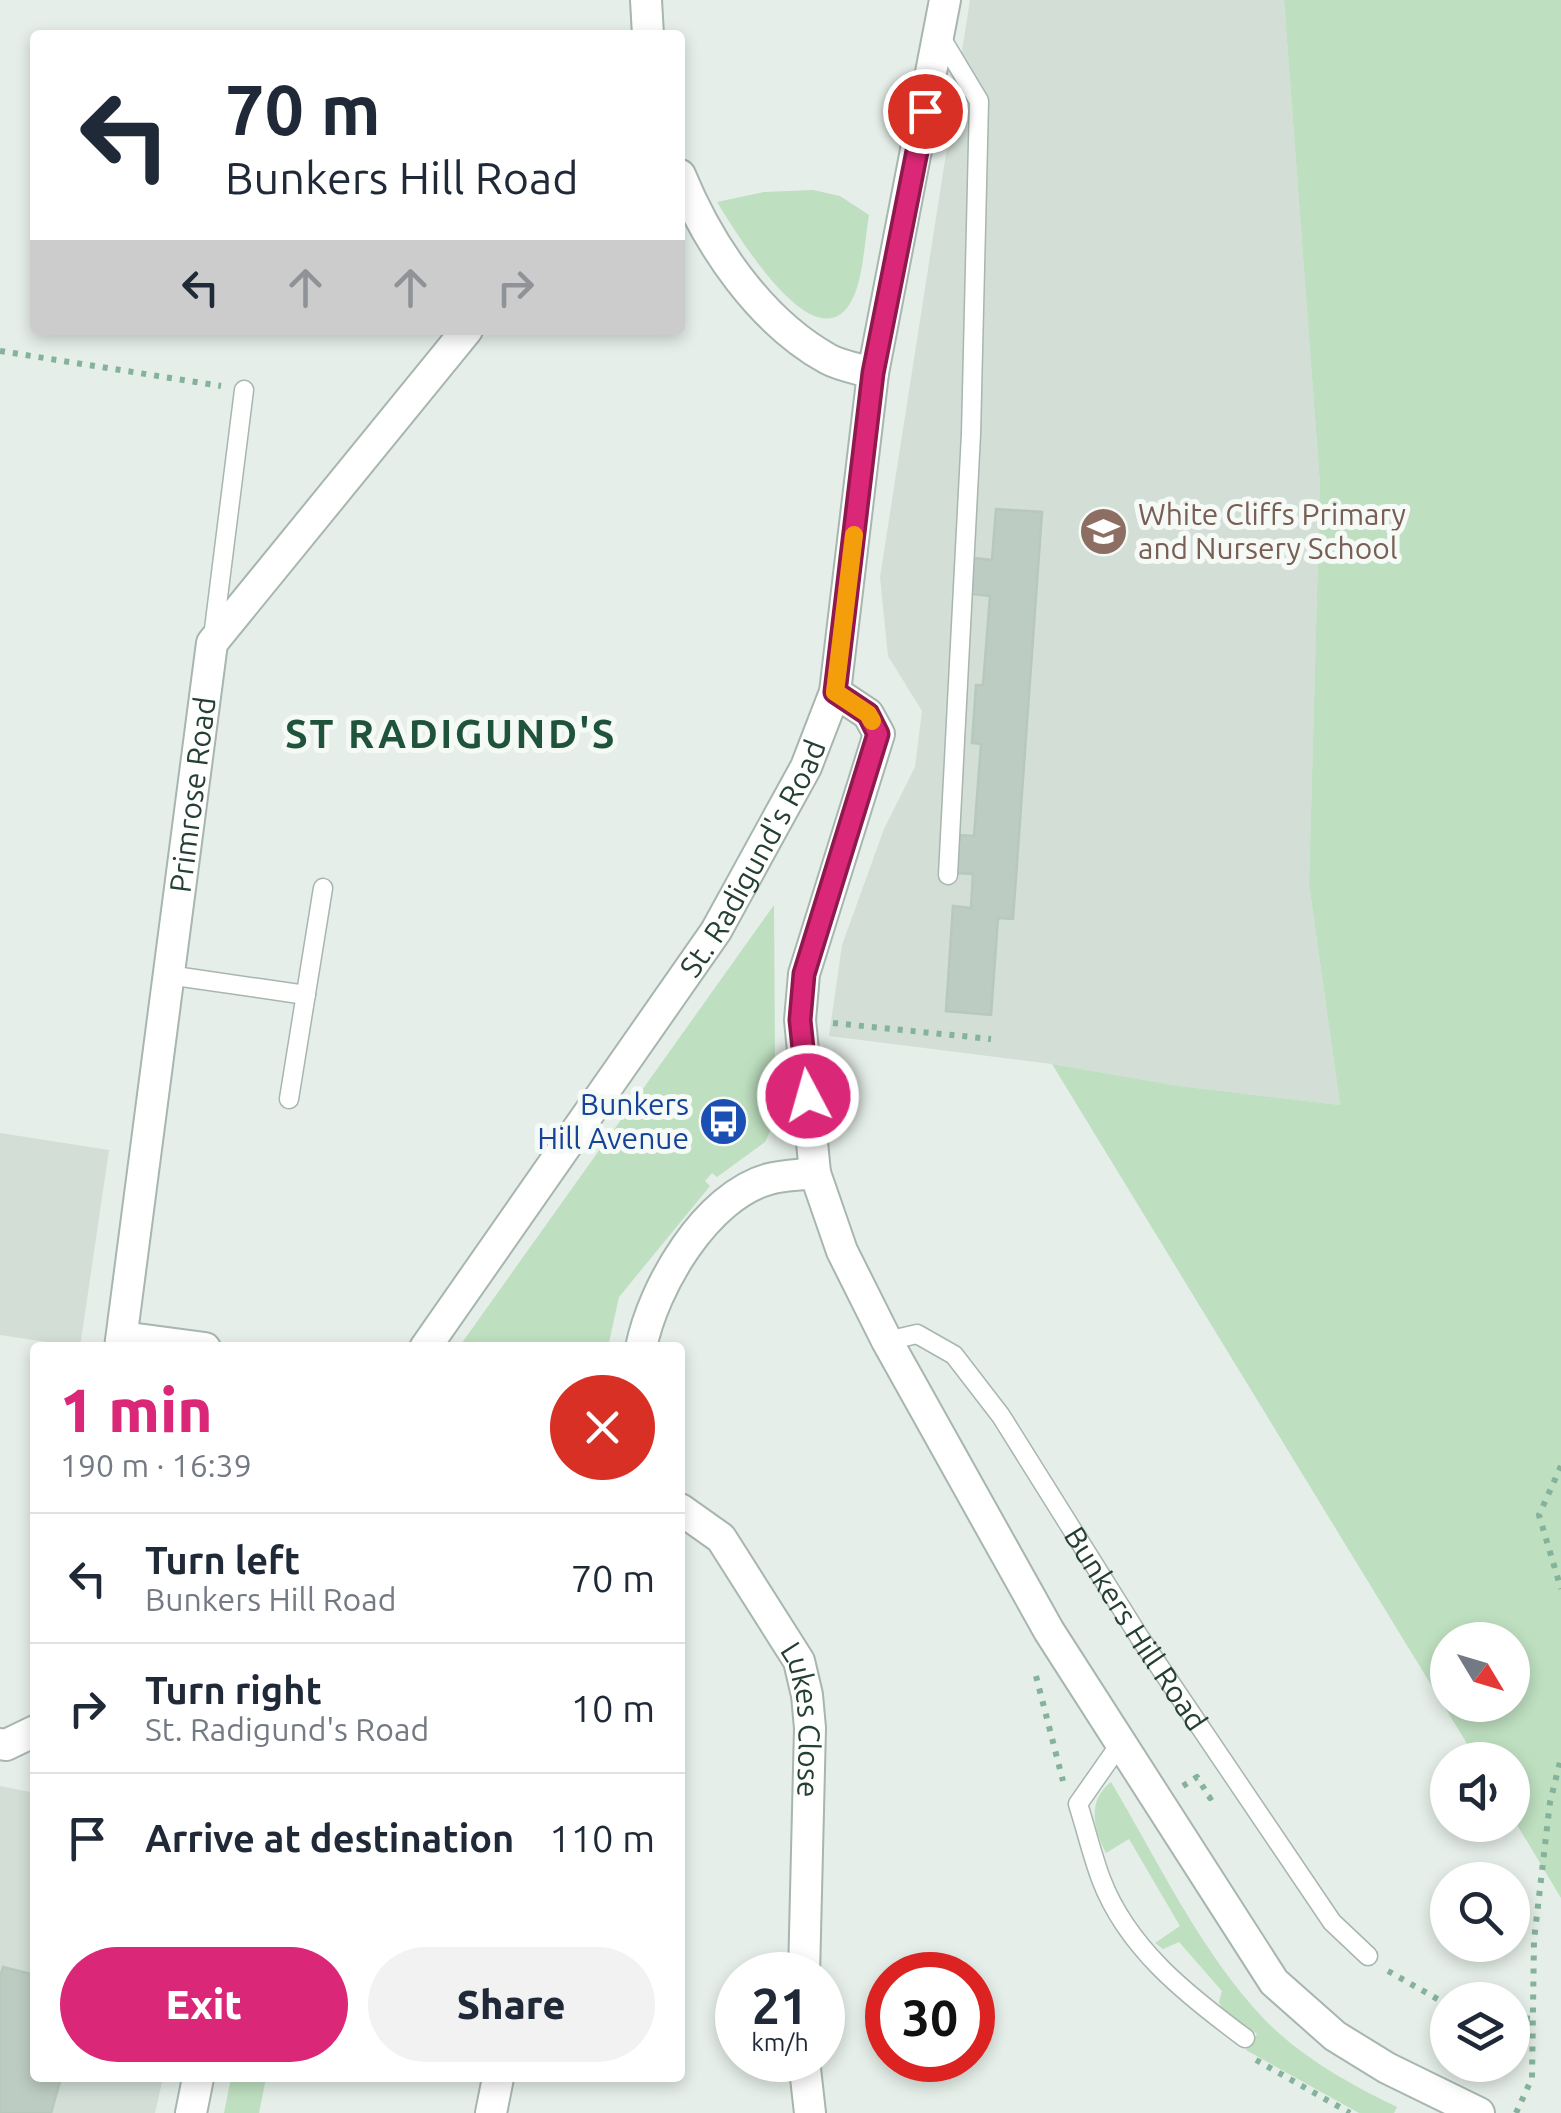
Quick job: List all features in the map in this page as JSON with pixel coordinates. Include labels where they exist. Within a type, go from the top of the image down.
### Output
[{"type":"street","points":[[646,0],[648,30]]},
{"type":"street","name":"St. Radigund's Road","points":[[429,1342],[716,931],[806,767],[835,692],[873,373],[945,0]]},
{"type":"street","points":[[685,187],[697,217],[763,309],[830,360],[873,373]]},
{"type":"street","points":[[212,642],[462,335]]},
{"type":"street","name":"Primrose Road","points":[[121,1342],[212,642]]},
{"type":"street","points":[[835,692],[868,714],[878,734],[804,974],[800,1020],[815,1174],[842,1252],[1049,1631],[1274,1982],[1335,2036],[1387,2068],[1479,2113]]},
{"type":"street","points":[[643,1342],[662,1287],[690,1241],[726,1202],[767,1180],[815,1174]]},
{"type":"street","name":"Lukes Close","points":[[685,1513],[721,1538],[799,1660],[810,1728],[805,1952]]},
{"type":"street","points":[[0,1744],[30,1733]]},
{"type":"street","points":[[191,2113],[197,2082]]},
{"type":"street","points":[[491,2113],[497,2082]]},
{"type":"street","points":[[806,2082],[810,2113]]},
{"type":"lane","points":[[940,36],[979,101],[971,434],[948,875]]},
{"type":"lane","points":[[212,642],[244,390]]},
{"type":"lane","points":[[290,1099],[323,888]]},
{"type":"lane","points":[[168,976],[306,994]]},
{"type":"lane","name":"Bunkers Hill Road","points":[[888,1341],[917,1334],[954,1355],[1001,1416],[1140,1638],[1332,1922],[1368,1956]]},
{"type":"lane","points":[[1120,1744],[1078,1804],[1102,1881],[1151,1960],[1199,2004],[1245,2038]]},
{"type":"path","points":[[0,351],[244,390]]},
{"type":"path","points":[[800,1020],[991,1039]]},
{"type":"path","points":[[1561,1466],[1540,1515],[1561,1589]]},
{"type":"path","points":[[1049,1631],[1032,1656],[1065,1790],[1078,1804]]},
{"type":"path","points":[[1516,2113],[1532,2078],[1534,1940],[1550,1802],[1561,1758]]},
{"type":"path","points":[[1158,1802],[1197,1776],[1210,1798],[1236,1780]]},
{"type":"path","points":[[1368,1956],[1430,1994]]},
{"type":"path","points":[[1245,2038],[1239,2050],[1350,2113]]},
{"type":"shaded area","name":"White Cliffs Primary and Nursery School","points":[[970,0],[1284,0],[1320,485],[1309,884],[1340,1105],[829,1036],[842,945],[884,829],[915,767],[922,711],[888,656],[880,577]]},
{"type":"shaded area","points":[[0,1133],[109,1150],[81,1342],[0,1335]]},
{"type":"shaded area","points":[[0,1786],[30,1792],[30,2082],[162,2082],[155,2113],[0,2113]]},
{"type":"green space","points":[[1284,0],[1561,0],[1561,1898],[1527,1842],[1530,1742],[1466,1742],[1454,1722],[1530,1722],[1530,1622],[1430,1622],[1430,1683],[1052,1064],[1179,1086],[1340,1105],[1309,884],[1320,485]]},
{"type":"green space","points":[[813,190],[840,196],[869,215],[856,292],[837,316],[818,317],[777,287],[717,202],[764,192]]},
{"type":"green space","points":[[774,905],[775,1067],[780,1096],[765,1142],[717,1177],[712,1173],[705,1181],[710,1186],[619,1297],[609,1342],[463,1342]]},
{"type":"green space","points":[[1111,1782],[1181,1905],[1241,1993],[1294,2046],[1397,2107],[1394,2113],[1359,2113],[1246,2050],[1257,2034],[1222,2008],[1222,1991],[1179,1942],[1163,1949],[1155,1943],[1180,1926],[1129,1839],[1106,1853],[1098,1834],[1095,1806]]},
{"type":"green space","points":[[230,2082],[265,2082],[259,2113],[224,2113]]},
{"type":"building","points":[[996,509],[1042,512],[1013,919],[998,918],[991,1015],[946,1011],[953,906],[971,908],[973,874],[956,873],[959,835],[974,836],[981,744],[972,743],[976,685],[983,685],[990,596],[971,594],[973,558],[992,560]]},
{"type":"building","points":[[3,1967],[30,1974],[30,2082],[60,2082],[51,2113],[0,2113]]},
{"type":"slow traffic","points":[[854,535],[835,692],[868,714],[872,721]]},
{"type":"place","name":"White Cliffs Primary and Nursery School","points":[[1103,531]]},
{"type":"place","name":"Bunkers Hill Avenue","points":[[724,1121]]},
{"type":"district","name":"ST RADIGUND'S","points":[[451,733]]},
{"type":"route","points":[[808,1096],[800,1020],[804,974],[878,734],[868,714],[835,692],[873,373],[925,111]]}]
